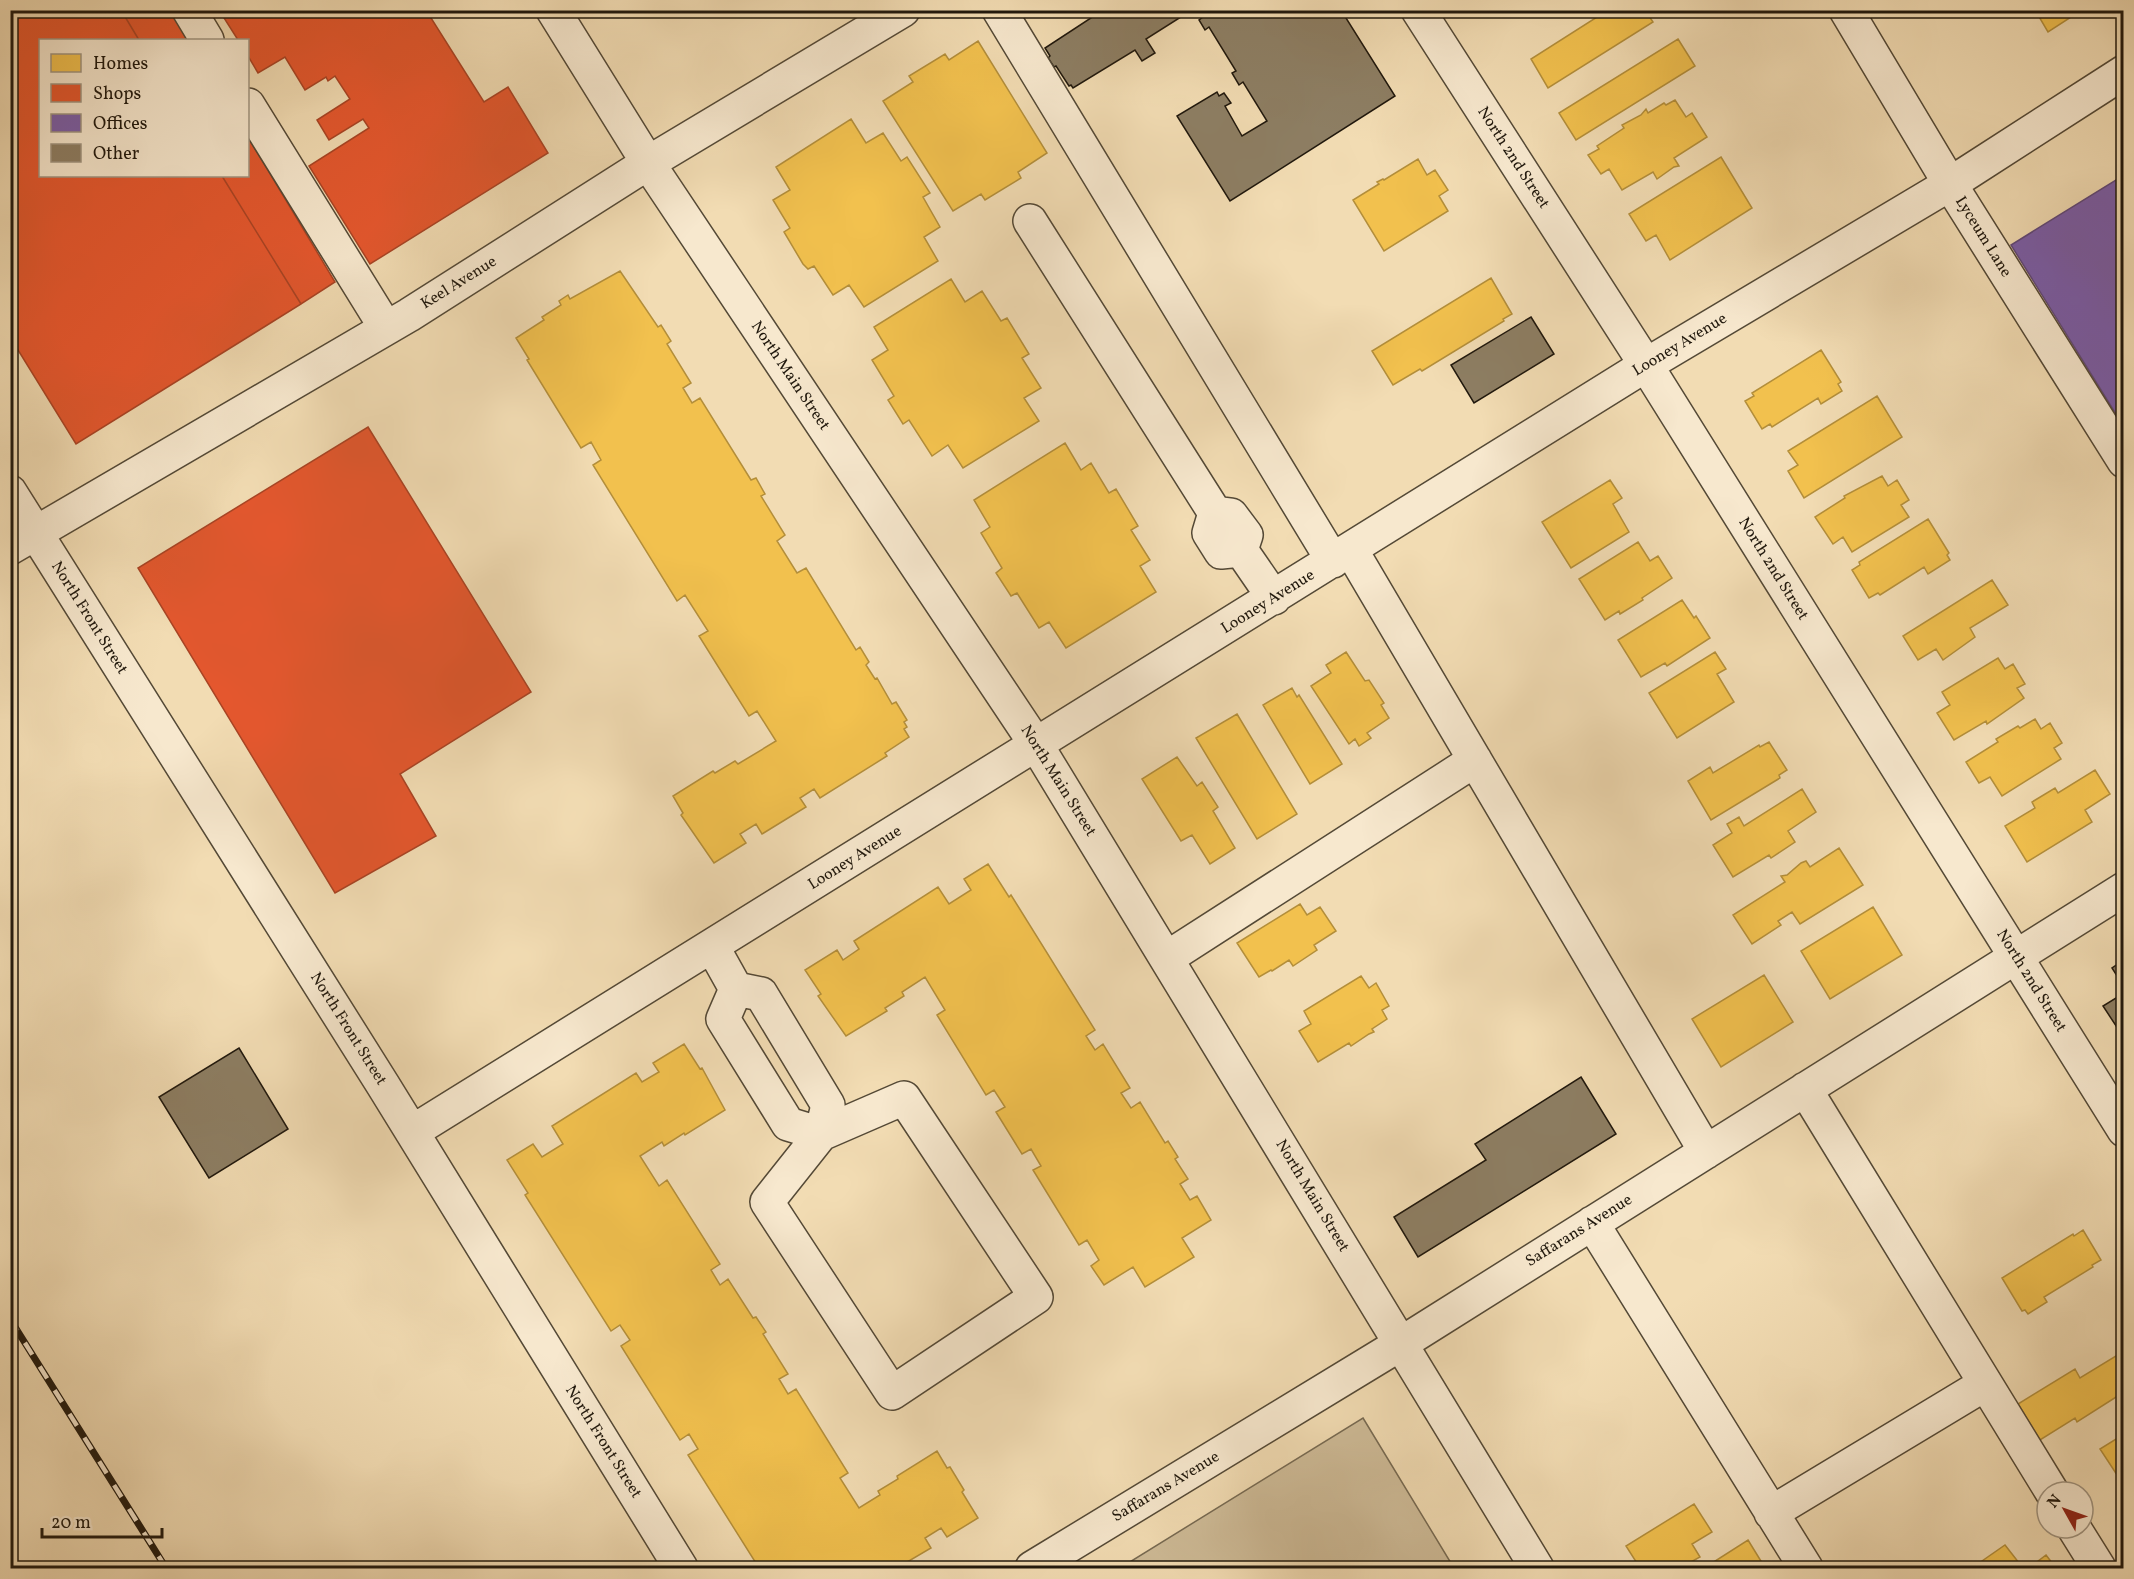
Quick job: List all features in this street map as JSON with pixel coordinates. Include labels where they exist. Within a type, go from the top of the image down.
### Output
[{"type":"street","points":[[189,10],[206,39]]},
{"type":"street","name":"North Main Street","points":[[553,10],[648,163],[1037,746],[1402,1343],[1537,1569]]},
{"type":"street","name":"Keel Avenue","points":[[23,540],[386,328],[648,163],[903,10]]},
{"type":"street","points":[[999,10],[1342,555],[1475,760],[1706,1152]]},
{"type":"street","name":"North 2nd Street","points":[[1418,10],[1646,365],[2124,1130]]},
{"type":"street","name":"Lyceum Lane","points":[[1846,10],[1950,184],[2124,461]]},
{"type":"street","name":"Looney Avenue","points":[[412,1132],[1037,746],[1646,365],[1950,184],[2124,72]]},
{"type":"street","points":[[249,107],[386,328]]},
{"type":"street","points":[[1030,221],[1215,513],[1209,533],[1221,552],[1241,550],[1274,598]]},
{"type":"street","name":"North Front Street","points":[[10,492],[23,540],[412,1132],[681,1569]]},
{"type":"street","points":[[1167,958],[1475,760]]},
{"type":"street","name":"Saffarans Avenue","points":[[1032,1569],[1402,1343],[2124,889]]},
{"type":"street","points":[[712,946],[736,989],[761,994],[828,1105],[820,1134],[767,1202],[892,1393],[1036,1297],[904,1098],[820,1134],[788,1124],[723,1019],[736,989]]},
{"type":"street","points":[[1805,1089],[2045,1480]]},
{"type":"street","points":[[1592,1223],[1806,1569]]},
{"type":"street","points":[[1771,1513],[1985,1384]]},
{"type":"street","points":[[2081,1540],[2099,1569]]},
{"type":"shaded area","points":[[1363,1418],[1454,1568],[1120,1568]]},
{"type":"building: Homes","points":[[1608,10],[1645,10],[1653,22],[1548,88],[1531,59]]},
{"type":"building: Homes","points":[[2035,10],[2082,10],[2048,32]]},
{"type":"building: Homes","points":[[1678,39],[1695,66],[1576,140],[1559,113]]},
{"type":"building: Homes","points":[[978,41],[1047,153],[1018,172],[1021,178],[985,200],[981,194],[953,211],[883,101],[913,82],[909,76],[945,54],[949,60]]},
{"type":"building: Homes","points":[[1675,100],[1686,117],[1692,113],[1707,137],[1674,158],[1679,166],[1657,179],[1653,172],[1622,190],[1609,169],[1601,174],[1588,155],[1599,149],[1597,146],[1624,128],[1622,125],[1641,115],[1646,109],[1648,113],[1664,103],[1666,105]]},
{"type":"building: Homes","points":[[851,119],[866,143],[883,133],[901,161],[907,157],[930,193],[923,197],[940,227],[924,237],[938,261],[864,307],[849,285],[833,295],[814,266],[808,269],[803,264],[784,232],[790,228],[773,200],[790,190],[776,167]]},
{"type":"building: Homes","points":[[1721,157],[1752,208],[1670,260],[1656,235],[1646,241],[1629,214]]},
{"type":"building: Homes","points":[[1418,159],[1427,175],[1435,170],[1448,190],[1439,196],[1448,211],[1384,251],[1353,200],[1379,184],[1377,182]]},
{"type":"building: Homes","points":[[620,271],[658,327],[661,325],[671,341],[667,344],[691,383],[683,388],[692,403],[700,398],[751,480],[756,478],[765,494],[761,496],[785,535],[777,541],[797,573],[806,568],[856,650],[860,647],[869,662],[866,665],[875,679],[877,678],[892,704],[896,702],[907,720],[904,722],[907,727],[904,729],[909,737],[885,753],[887,756],[820,798],[814,789],[800,798],[806,807],[762,834],[756,824],[740,834],[746,843],[714,863],[681,815],[683,813],[673,796],[713,771],[715,773],[735,761],[738,764],[776,741],[757,711],[749,716],[699,636],[708,631],[685,595],[677,601],[593,465],[601,460],[591,442],[581,448],[516,338],[544,320],[542,317],[561,305],[559,301],[568,295],[570,299]]},
{"type":"building: Homes","points":[[1491,278],[1512,314],[1422,371],[1420,369],[1393,385],[1372,351]]},
{"type":"building: Homes","points":[[951,279],[965,302],[982,291],[1001,321],[1007,318],[1029,354],[1022,358],[1041,388],[1024,398],[1039,421],[963,468],[948,445],[932,456],[909,420],[903,424],[888,400],[894,396],[872,360],[888,350],[874,327]]},
{"type":"building: Homes","points":[[1821,350],[1841,382],[1838,384],[1842,391],[1821,404],[1818,398],[1772,427],[1770,424],[1762,429],[1745,401],[1754,396],[1752,393]]},
{"type":"building: Homes","points":[[1877,396],[1902,437],[1804,498],[1788,471],[1798,465],[1788,451]]},
{"type":"building: Homes","points":[[1065,443],[1081,470],[1091,463],[1109,493],[1116,489],[1138,526],[1131,530],[1150,560],[1140,566],[1156,592],[1066,648],[1049,622],[1039,628],[1017,593],[1011,596],[996,573],[1002,568],[981,533],[990,527],[974,500]]},
{"type":"building: Homes","points":[[1882,476],[1888,486],[1897,480],[1909,500],[1901,505],[1909,517],[1852,552],[1843,537],[1833,544],[1815,517],[1845,498],[1844,496]]},
{"type":"building: Homes","points":[[1610,480],[1622,498],[1613,504],[1629,532],[1571,568],[1542,522]]},
{"type":"building: Homes","points":[[1928,519],[1949,553],[1947,555],[1950,560],[1928,574],[1924,567],[1880,595],[1878,593],[1869,598],[1852,570],[1860,565],[1859,562]]},
{"type":"building: Homes","points":[[1638,542],[1650,561],[1658,556],[1672,578],[1642,598],[1643,600],[1605,620],[1579,579]]},
{"type":"building: Homes","points":[[1992,580],[2008,605],[1970,628],[1975,637],[1943,660],[1936,649],[1918,660],[1903,636]]},
{"type":"building: Homes","points":[[1682,600],[1710,638],[1667,666],[1665,663],[1641,677],[1618,640]]},
{"type":"building: Homes","points":[[1346,652],[1365,681],[1369,680],[1384,703],[1381,705],[1389,718],[1367,733],[1371,738],[1359,746],[1355,739],[1349,744],[1311,686],[1331,673],[1326,665]]},
{"type":"building: Homes","points":[[1715,652],[1726,669],[1717,674],[1734,702],[1677,738],[1649,693]]},
{"type":"building: Homes","points":[[1998,658],[2005,669],[2013,664],[2025,684],[2017,688],[2024,698],[1987,724],[1986,721],[1954,740],[1937,713],[1950,705],[1942,692]]},
{"type":"building: Homes","points":[[1292,688],[1297,697],[1299,695],[1342,764],[1310,784],[1263,705]]},
{"type":"building: Homes","points":[[1237,714],[1297,814],[1257,839],[1196,738]]},
{"type":"building: Homes","points":[[2035,719],[2041,729],[2050,723],[2062,743],[2054,748],[2061,759],[2002,796],[1990,777],[1979,783],[1966,762],[1998,742],[1996,739]]},
{"type":"building: Homes","points":[[1769,742],[1787,770],[1779,775],[1780,778],[1711,820],[1688,781],[1710,767],[1713,773],[1759,745],[1760,747]]},
{"type":"building: Homes","points":[[1177,757],[1197,786],[1202,782],[1218,807],[1213,811],[1235,848],[1210,864],[1192,835],[1181,841],[1142,779]]},
{"type":"building: Homes","points":[[2095,770],[2110,794],[2085,810],[2092,822],[2027,862],[2005,826],[2035,808],[2032,802],[2055,788],[2058,793]]},
{"type":"building: Homes","points":[[1802,789],[1816,812],[1788,831],[1795,842],[1771,858],[1769,855],[1733,877],[1713,845],[1732,833],[1727,824],[1739,817],[1744,826]]},
{"type":"building: Homes","points":[[1839,848],[1863,885],[1800,924],[1792,912],[1778,921],[1781,925],[1752,944],[1733,915],[1785,882],[1781,876],[1787,875],[1801,863],[1806,861],[1810,867]]},
{"type":"building: Homes","points":[[988,864],[1009,897],[1011,895],[1095,1030],[1086,1036],[1095,1050],[1103,1044],[1130,1088],[1121,1093],[1131,1108],[1140,1102],[1165,1143],[1168,1141],[1178,1157],[1175,1159],[1188,1179],[1180,1184],[1190,1200],[1197,1196],[1211,1220],[1182,1238],[1194,1257],[1145,1287],[1133,1267],[1104,1285],[1091,1266],[1099,1260],[1087,1240],[1079,1245],[1033,1170],[1041,1166],[1031,1149],[1022,1154],[996,1112],[1005,1107],[994,1090],[986,1095],[937,1015],[945,1010],[925,977],[902,992],[904,996],[885,1008],[887,1011],[846,1036],[818,996],[821,994],[805,970],[837,950],[843,960],[859,949],[854,941],[938,887],[949,904],[971,890],[964,879]]},
{"type":"building: Homes","points":[[1300,904],[1307,915],[1320,907],[1336,931],[1314,945],[1317,950],[1293,966],[1289,960],[1259,977],[1237,943]]},
{"type":"building: Homes","points":[[1873,907],[1902,955],[1830,999],[1801,951]]},
{"type":"building: Homes","points":[[1764,975],[1793,1022],[1721,1067],[1692,1019]]},
{"type":"building: Homes","points":[[1361,976],[1369,988],[1376,983],[1389,1006],[1382,1010],[1387,1019],[1372,1029],[1374,1032],[1351,1046],[1349,1043],[1318,1062],[1299,1031],[1311,1024],[1304,1011]]},
{"type":"building: Homes","points":[[684,1044],[700,1069],[702,1068],[725,1110],[685,1135],[684,1133],[664,1146],[662,1142],[640,1156],[659,1186],[667,1180],[720,1264],[711,1270],[720,1285],[728,1279],[753,1318],[756,1317],[766,1332],[763,1334],[788,1374],[779,1379],[788,1394],[796,1389],[848,1473],[840,1478],[859,1508],[880,1495],[878,1491],[898,1479],[897,1476],[937,1451],[947,1468],[950,1467],[978,1518],[947,1537],[941,1528],[925,1538],[931,1548],[897,1568],[759,1568],[688,1455],[698,1449],[689,1434],[680,1440],[621,1346],[630,1340],[620,1325],[611,1331],[525,1195],[528,1193],[507,1160],[533,1144],[542,1157],[563,1144],[552,1126],[636,1073],[642,1082],[659,1072],[653,1063]]},
{"type":"building: Homes","points":[[2083,1230],[2101,1260],[2044,1297],[2047,1302],[2028,1314],[2025,1310],[2022,1311],[2002,1278]]},
{"type":"building: Homes","points":[[2124,1351],[2124,1392],[2077,1422],[2075,1418],[2040,1440],[2018,1404],[2075,1369],[2080,1378]]},
{"type":"building: Homes","points":[[2124,1434],[2124,1483],[2123,1484],[2100,1449]]},
{"type":"building: Homes","points":[[1694,1504],[1712,1532],[1692,1544],[1700,1557],[1680,1568],[1640,1568],[1626,1546]]},
{"type":"building: Homes","points":[[1748,1540],[1764,1566],[1760,1568],[1715,1568],[1712,1563]]},
{"type":"building: Homes","points":[[2005,1545],[2023,1568],[1972,1568]]},
{"type":"building: Homes","points":[[2046,1555],[2056,1568],[2029,1568]]},
{"type":"building: Shops","points":[[10,10],[121,10],[138,39],[39,39],[39,177],[223,177],[301,304],[76,444],[10,337]]},
{"type":"building: Shops","points":[[121,10],[171,10],[188,39],[138,39]]},
{"type":"building: Shops","points":[[219,10],[426,10],[484,102],[508,87],[548,153],[370,264],[309,166],[369,128],[363,119],[329,140],[317,120],[350,99],[335,76],[328,81],[326,77],[305,90],[285,57],[258,73],[249,58],[249,39],[237,39]]},
{"type":"building: Shops","points":[[249,139],[335,282],[301,304],[223,177],[249,177]]},
{"type":"building: Shops","points":[[368,427],[531,692],[400,774],[436,836],[335,893],[138,568]]},
{"type":"building: Offices","points":[[2124,175],[2124,427],[2011,245]]},
{"type":"building: Other","points":[[1103,10],[1192,10],[1146,39],[1155,53],[1142,61],[1135,50],[1073,88],[1069,86],[1056,66],[1054,67],[1045,48]]},
{"type":"building: Other","points":[[1199,10],[1341,10],[1395,96],[1230,201],[1177,116],[1217,92],[1219,96],[1224,93],[1231,103],[1225,106],[1242,136],[1267,121],[1243,82],[1239,85],[1232,73],[1236,71],[1209,27],[1205,30],[1199,20],[1203,17]]},
{"type":"building: Other","points":[[1531,317],[1554,354],[1474,403],[1451,365]]},
{"type":"building: Other","points":[[2124,960],[2124,987],[2112,968]]},
{"type":"building: Other","points":[[2124,993],[2124,1038],[2103,1006]]},
{"type":"building: Other","points":[[239,1048],[288,1129],[209,1178],[159,1097]]},
{"type":"building: Other","points":[[1581,1077],[1616,1134],[1418,1257],[1394,1217],[1486,1160],[1475,1144]]},
{"type":"railway","points":[[10,1319],[166,1568]]}]
